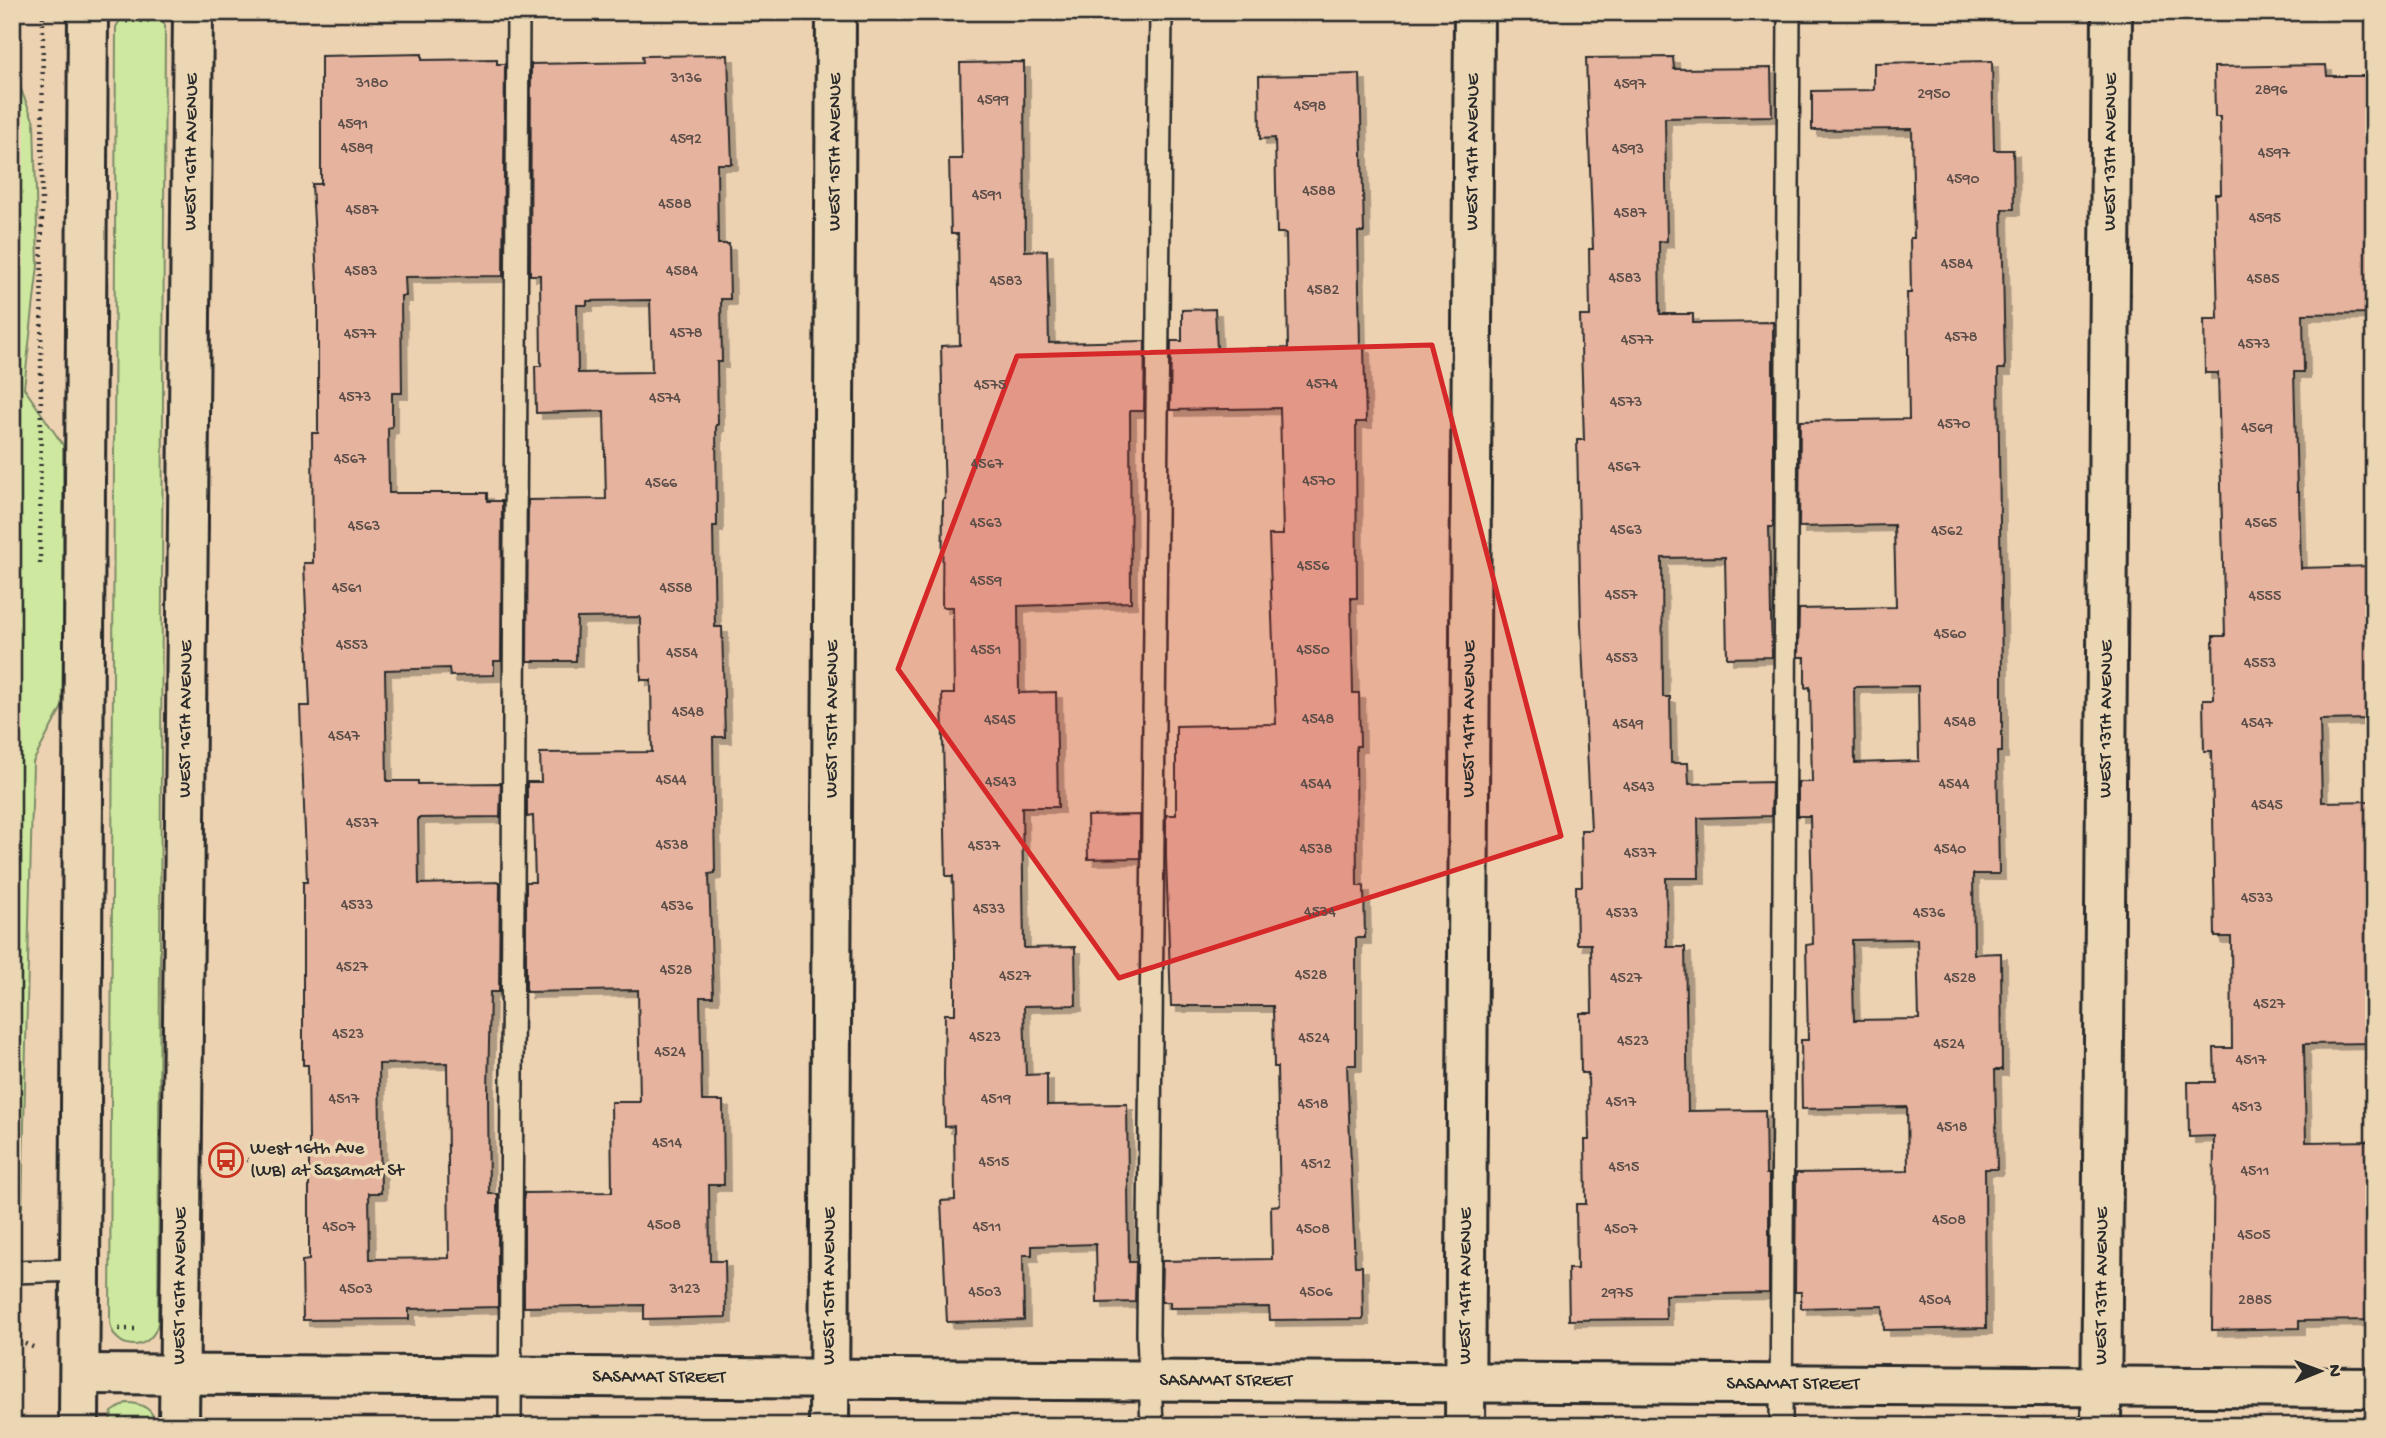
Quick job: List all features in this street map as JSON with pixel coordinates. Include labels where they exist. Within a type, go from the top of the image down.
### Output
[{"type":"street","name":"WEST 15TH AVENUE","points":[[829,1426],[836,12]]},
{"type":"street","name":"WEST 14TH AVENUE","points":[[1465,1426],[1474,12]]},
{"type":"street","name":"WEST 13TH AVENUE","points":[[2101,1426],[2112,12]]},
{"type":"street","points":[[95,1423],[80,1374],[80,1270],[103,16]]},
{"type":"street","name":"WEST 16TH AVENUE","points":[[161,1423],[178,1374],[178,16]]},
{"type":"street","name":"SASAMAT STREET","points":[[80,1374],[2374,1388]]},
{"type":"lane","points":[[510,1426],[518,12]]},
{"type":"lane","points":[[1152,1426],[1147,1334],[1161,12]]},
{"type":"lane","points":[[1781,1426],[1789,12]]},
{"type":"lane","points":[[12,1272],[80,1270]]},
{"type":"path","points":[[103,16],[178,16]]},
{"type":"path","points":[[226,1160],[248,1160]]},
{"type":"path","points":[[111,1329],[145,1329]]},
{"type":"path","points":[[12,1338],[35,1348]]},
{"type":"path","points":[[95,1423],[161,1423]]},
{"type":"highlighted area","points":[[1432,345],[1561,836],[1119,978],[898,669],[1017,356]]},
{"type":"green space","points":[[12,12],[17,12],[17,80],[34,122],[38,265],[24,388],[63,445],[64,703],[33,762],[22,1206],[12,1236]]},
{"type":"green space","points":[[125,12],[157,12],[165,25],[158,1323],[149,1339],[133,1345],[118,1339],[110,1322],[116,27]]},
{"type":"green space","points":[[126,1403],[137,1404],[150,1411],[156,1426],[109,1426],[112,1412]]},
{"type":"building","points":[[422,54],[422,60],[497,59],[497,64],[505,64],[503,276],[405,277],[406,296],[401,296],[402,393],[392,393],[392,427],[388,428],[389,493],[487,493],[487,501],[502,501],[501,661],[494,661],[494,675],[450,676],[449,668],[385,670],[387,781],[418,781],[418,784],[501,783],[500,817],[418,818],[419,884],[500,882],[499,992],[490,992],[488,1093],[489,1194],[498,1194],[498,1307],[409,1309],[409,1319],[303,1320],[302,1261],[309,1260],[309,1138],[308,1065],[303,1065],[303,882],[307,882],[300,706],[310,706],[304,563],[313,563],[312,433],[318,433],[318,298],[312,184],[321,184],[321,56]],"holes":[[[447,1063],[449,1258],[370,1259],[369,1193],[381,1193],[379,1064]]]},
{"type":"building","points":[[728,55],[732,164],[717,164],[718,244],[729,244],[730,299],[721,299],[722,362],[717,362],[717,526],[713,526],[715,627],[722,627],[725,737],[713,737],[715,873],[709,874],[713,997],[700,997],[702,1101],[723,1101],[724,1185],[709,1185],[710,1261],[725,1261],[726,1317],[644,1319],[644,1305],[524,1307],[524,1193],[612,1192],[611,1102],[640,1102],[638,990],[526,992],[526,882],[535,882],[533,816],[527,817],[527,782],[541,782],[540,753],[652,752],[651,680],[641,680],[640,617],[577,618],[576,661],[527,661],[528,500],[606,499],[604,411],[536,413],[535,366],[541,366],[540,275],[530,275],[531,64],[643,62],[642,56]],"holes":[[[650,300],[652,372],[578,373],[577,305],[587,305],[587,301]]]},
{"type":"building","points":[[1673,57],[1674,69],[1771,68],[1772,116],[1665,118],[1667,241],[1659,242],[1660,314],[1693,314],[1693,323],[1773,322],[1773,527],[1769,527],[1772,657],[1727,658],[1725,557],[1662,558],[1663,697],[1670,697],[1671,763],[1688,763],[1689,784],[1772,782],[1771,816],[1698,818],[1699,878],[1666,878],[1667,947],[1685,947],[1688,1111],[1765,1110],[1766,1174],[1769,1174],[1769,1293],[1665,1295],[1666,1319],[1569,1320],[1568,1269],[1577,1269],[1576,1204],[1586,1204],[1585,1140],[1589,1140],[1588,1073],[1581,1073],[1580,1013],[1592,1013],[1591,944],[1577,944],[1576,886],[1582,886],[1581,830],[1591,830],[1581,625],[1577,440],[1584,440],[1580,316],[1590,316],[1589,249],[1593,249],[1586,58]]},
{"type":"building","points":[[1992,61],[1994,150],[2013,150],[2014,209],[2002,209],[2005,369],[1998,369],[2002,673],[2002,752],[1997,752],[1999,874],[1973,874],[1974,954],[2001,953],[2002,1070],[1995,1070],[1997,1169],[1985,1169],[1986,1328],[1884,1330],[1883,1306],[1801,1308],[1801,1292],[1795,1292],[1796,1173],[1908,1171],[1907,1107],[1802,1109],[1801,1040],[1808,1040],[1806,945],[1813,944],[1810,816],[1798,816],[1798,782],[1812,782],[1810,687],[1805,688],[1805,657],[1798,657],[1799,609],[1896,607],[1894,525],[1799,527],[1800,421],[1909,419],[1907,293],[1911,293],[1910,238],[1914,238],[1912,129],[1812,130],[1812,91],[1874,90],[1874,63]],"holes":[[[1918,686],[1919,761],[1855,763],[1854,687]],[[1917,939],[1919,1019],[1854,1020],[1852,940]]]},
{"type":"building","points":[[1024,62],[1025,251],[1047,250],[1049,343],[1145,341],[1144,411],[1130,411],[1131,602],[1018,606],[1019,693],[1056,692],[1058,807],[1022,807],[1024,948],[1075,947],[1076,1005],[1024,1006],[1026,1075],[1047,1074],[1047,1105],[1127,1104],[1129,1262],[1136,1262],[1135,1302],[1097,1303],[1096,1244],[1032,1246],[1032,1255],[1023,1255],[1024,1320],[947,1322],[941,1201],[955,1200],[954,1126],[945,1127],[945,1014],[955,1014],[955,949],[953,876],[946,876],[942,694],[954,694],[953,607],[942,607],[945,499],[941,346],[960,345],[958,234],[951,234],[949,159],[962,159],[960,63]]},
{"type":"building","points":[[2326,65],[2327,76],[2374,76],[2374,313],[2303,314],[2304,372],[2294,372],[2297,492],[2301,568],[2374,566],[2374,719],[2320,720],[2322,802],[2374,801],[2374,1043],[2304,1044],[2306,1142],[2374,1141],[2374,1320],[2299,1321],[2299,1328],[2212,1330],[2214,1136],[2189,1137],[2188,1082],[2215,1082],[2214,1048],[2232,1048],[2231,937],[2215,937],[2212,751],[2204,751],[2203,699],[2214,699],[2213,636],[2225,636],[2218,373],[2205,373],[2204,319],[2218,319],[2215,194],[2221,194],[2220,117],[2215,117],[2214,67]]},
{"type":"building","points":[[1360,74],[1364,232],[1358,232],[1360,347],[1364,347],[1366,422],[1356,422],[1357,598],[1351,598],[1353,693],[1359,693],[1360,746],[1356,746],[1357,886],[1364,886],[1365,938],[1356,938],[1356,1065],[1347,1065],[1355,1266],[1362,1266],[1363,1319],[1270,1320],[1269,1307],[1170,1308],[1170,1302],[1161,1302],[1162,1261],[1272,1259],[1271,1206],[1280,1205],[1273,1006],[1171,1006],[1166,815],[1176,815],[1176,726],[1276,724],[1269,535],[1283,535],[1280,408],[1170,410],[1171,341],[1182,341],[1182,310],[1215,309],[1217,349],[1288,348],[1286,233],[1277,233],[1275,138],[1260,139],[1259,76]]},
{"type":"building","points":[[1140,815],[1140,858],[1088,859],[1087,816]]},
{"type":"place","name":"West 16th Ave (WB) at Sasamat St","points":[[226,1160]]}]
